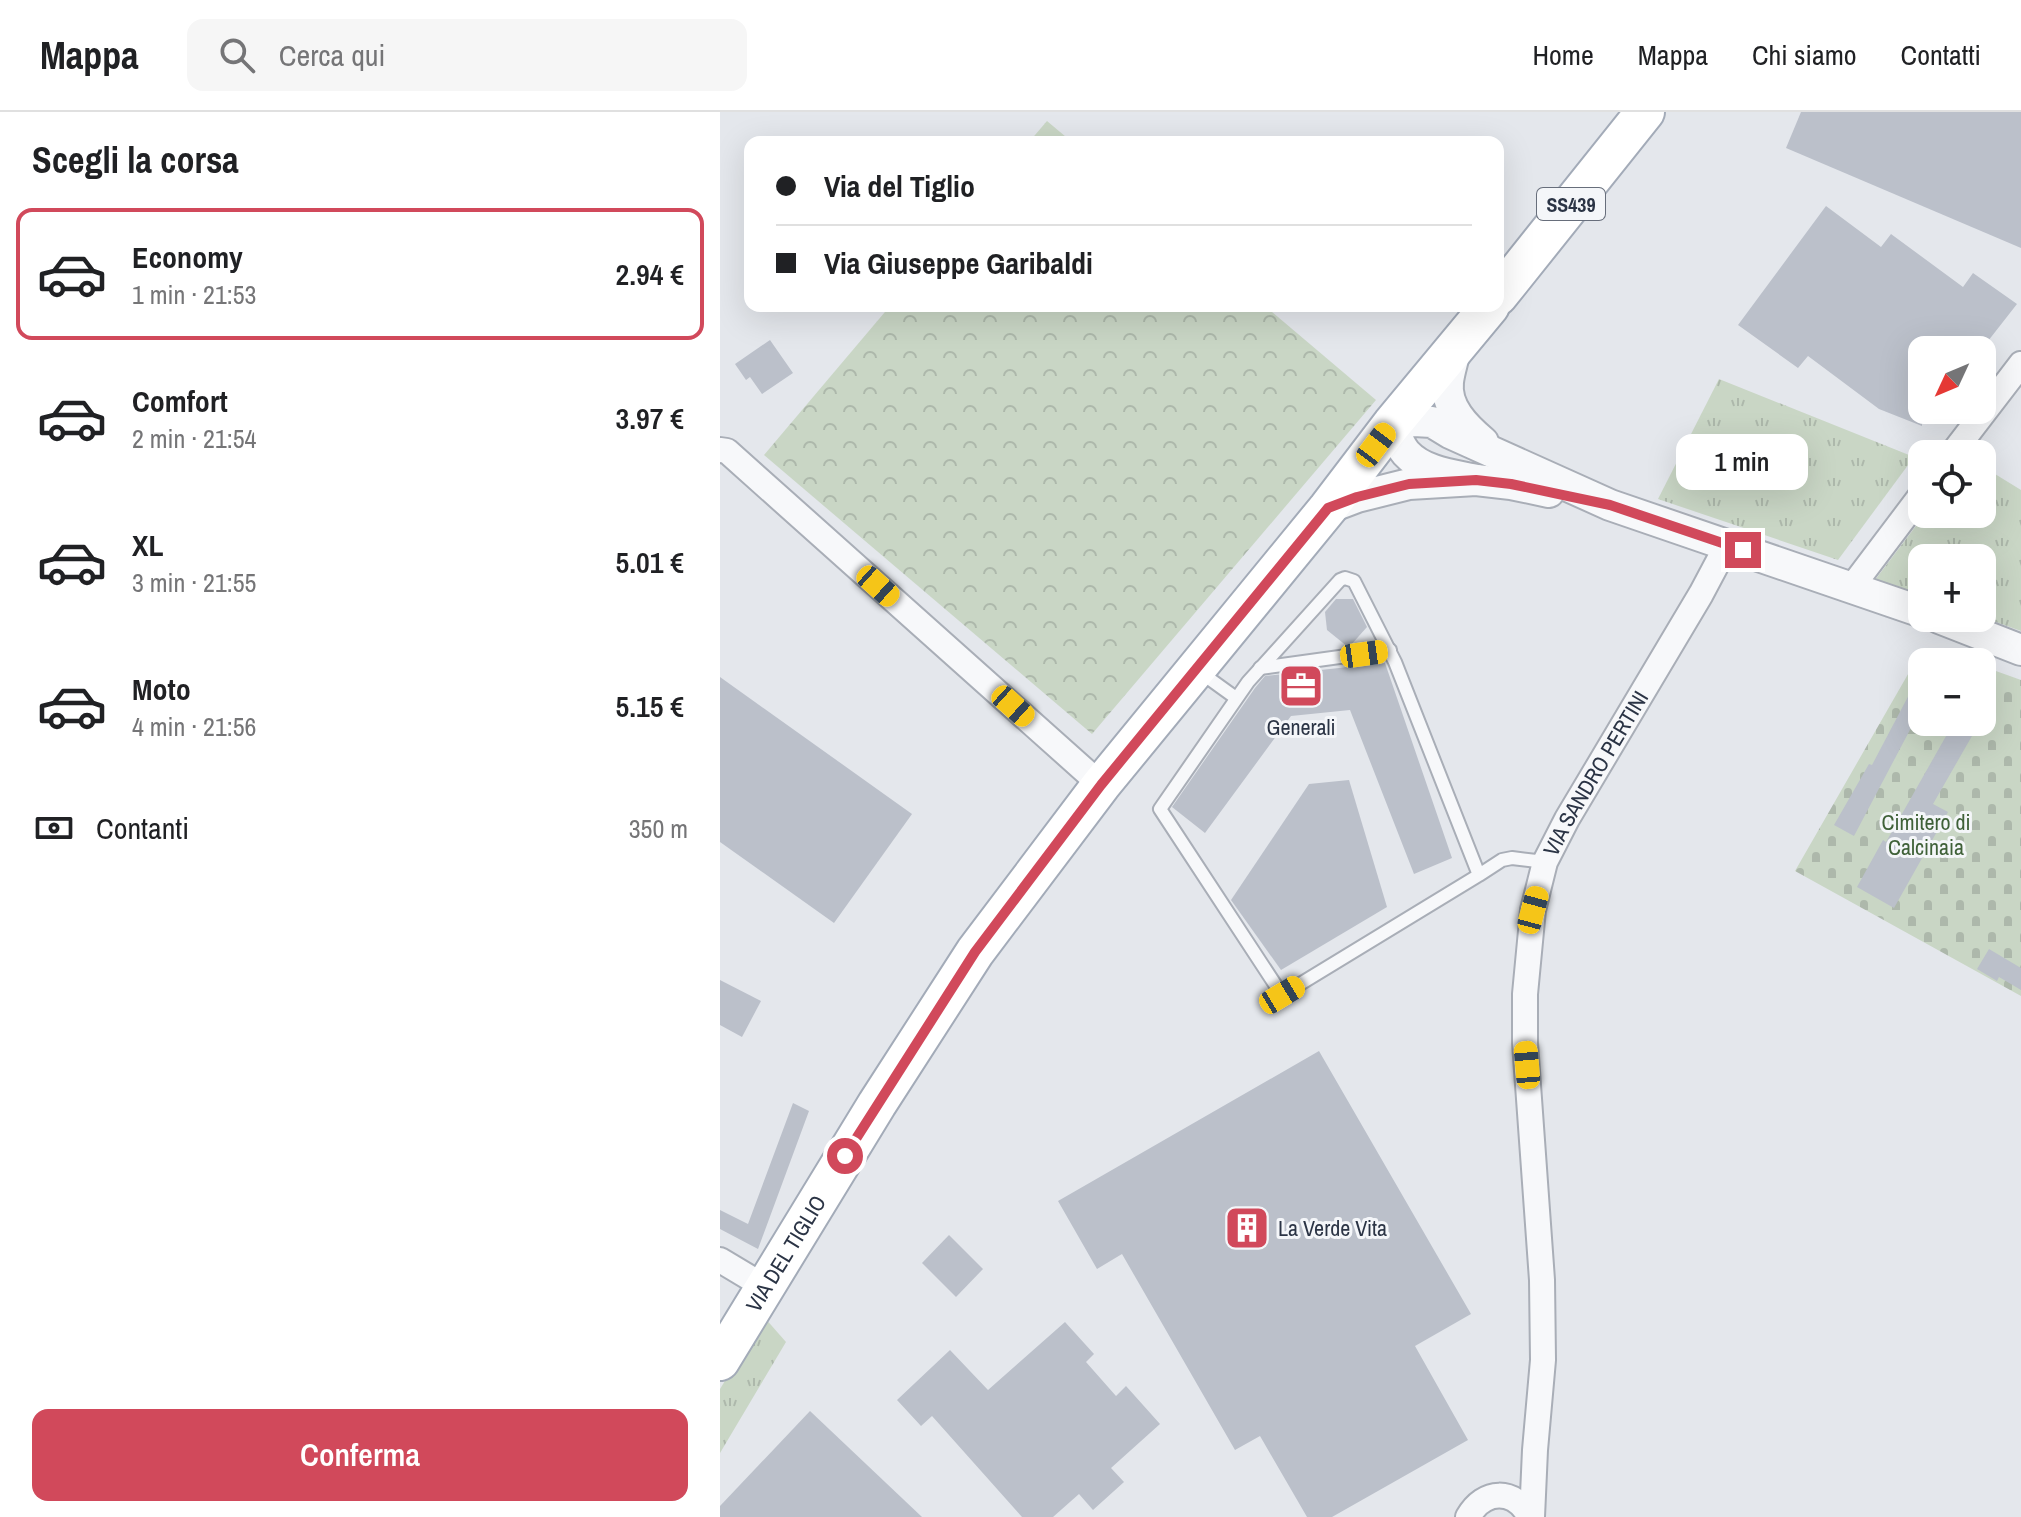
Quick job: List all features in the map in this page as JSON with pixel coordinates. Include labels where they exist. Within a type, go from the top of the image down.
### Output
[{"type":"main road","name":"SS439","points":[[1504,288],[1645,112]]},
{"type":"main road","name":"VIA DEL TIGLIO","points":[[720,1361],[877,1104],[975,952],[1101,785],[1485,312]]},
{"type":"street","points":[[1455,350],[1447,384],[1449,398],[1468,429],[1499,456]]},
{"type":"street","points":[[1963,440],[2021,364]]},
{"type":"street","points":[[1610,505],[1441,473],[1405,452],[1392,424],[1432,422],[1499,456],[1610,505],[1908,607]]},
{"type":"street","points":[[723,450],[1101,785]]},
{"type":"street","points":[[1328,508],[1409,484],[1476,480]]},
{"type":"street","points":[[1851,588],[1908,513]]},
{"type":"street","name":"VIA SANDRO PERTINI","points":[[1531,1517],[1543,1360],[1542,1280],[1525,1043],[1525,994],[1533,910],[1545,862],[1567,819],[1727,545]]},
{"type":"street","points":[[1975,632],[2021,650]]},
{"type":"street","points":[[720,1260],[765,1287]]},
{"type":"street","points":[[1474,1509],[1520,1474],[1535,1450]]},
{"type":"street","points":[[1474,1509],[1500,1495],[1518,1501],[1531,1517]]},
{"type":"lane","points":[[1479,875],[1390,650],[1354,581],[1340,580],[1236,698],[1160,809],[1282,995],[1479,875],[1502,860],[1512,858],[1545,862]]},
{"type":"lane","points":[[1260,668],[1390,650]]},
{"type":"lane","points":[[1196,669],[1236,698]]},
{"type":"green space","points":[[1047,121],[1065,136],[1034,136]]},
{"type":"green space","points":[[885,312],[1272,312],[1376,400],[1092,734],[764,455]]},
{"type":"green space","points":[[1719,379],[1908,455],[1908,465],[1838,560],[1658,499]]},
{"type":"green space","points":[[1996,475],[2021,490],[2021,631],[1996,622],[1996,544],[1908,544],[1908,591],[1875,580],[1914,528],[1996,528]]},
{"type":"green space","name":"Cimitero di Calcinaia","points":[[1996,671],[2021,680],[2021,996],[1795,871],[1908,674],[1908,736],[1996,736]]},
{"type":"green space","points":[[764,1317],[786,1342],[720,1453],[720,1389]]},
{"type":"building","points":[[1801,112],[2021,112],[2021,248],[1786,148]]},
{"type":"building","points":[[1826,206],[1881,247],[1891,234],[1963,287],[1973,273],[2017,304],[1992,336],[1908,336],[1908,420],[1879,409],[1808,356],[1798,368],[1738,325]]},
{"type":"building","points":[[770,340],[793,373],[762,394],[750,377],[746,380],[735,364]]},
{"type":"building","points":[[1336,599],[1353,599],[1367,627],[1348,647],[1327,630],[1325,612]]},
{"type":"building","points":[[1385,663],[1452,858],[1414,874],[1350,710],[1291,716],[1205,833],[1172,807],[1265,676]]},
{"type":"building","points":[[720,677],[912,814],[834,923],[720,842]]},
{"type":"building","points":[[1908,697],[1908,734],[1854,836],[1834,825],[1869,764],[1872,765]]},
{"type":"building","points":[[1946,736],[1972,736],[1933,804],[1948,812],[1894,908],[1857,887],[1883,840],[1886,842]]},
{"type":"building","points":[[1349,780],[1387,907],[1281,970],[1231,900],[1309,784]]},
{"type":"building","points":[[1989,949],[2021,968],[2021,990],[1977,969]]},
{"type":"building","points":[[720,980],[761,1001],[742,1037],[720,1025]]},
{"type":"building","name":"La Verde Vita","points":[[1319,1051],[1471,1314],[1415,1346],[1468,1440],[1332,1517],[1307,1517],[1260,1436],[1235,1450],[1122,1254],[1097,1269],[1058,1201]]},
{"type":"building","points":[[793,1103],[809,1111],[758,1249],[720,1229],[720,1210],[748,1224]]},
{"type":"building","points":[[949,1235],[983,1269],[956,1297],[922,1263]]},
{"type":"building","points":[[1065,1322],[1094,1354],[1086,1362],[1116,1396],[1126,1386],[1160,1424],[1111,1468],[1124,1482],[1093,1510],[1079,1494],[1053,1517],[1022,1517],[932,1416],[921,1426],[897,1400],[950,1350],[988,1390]]},
{"type":"building","points":[[810,1411],[922,1517],[720,1517],[720,1506]]},
{"type":"place","name":"Generali","points":[[1301,686]]},
{"type":"place","name":"La Verde Vita","points":[[1247,1228]]},
{"type":"route","points":[[845,1156],[975,952],[1101,785],[1328,508],[1409,484],[1476,480],[1511,484],[1610,505],[1743,550]]}]
